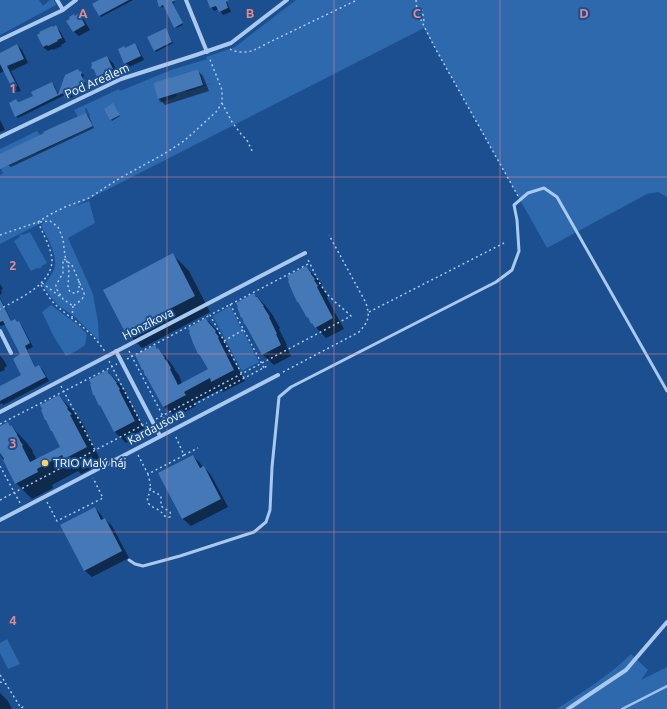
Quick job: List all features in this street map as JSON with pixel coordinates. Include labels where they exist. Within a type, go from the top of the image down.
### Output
[{"type":"street","points":[[57,0],[63,10]]},
{"type":"street","points":[[0,40],[63,10],[76,0]]},
{"type":"street","points":[[186,0],[207,52]]},
{"type":"street","name":"Pod Areálem","points":[[0,137],[121,80],[224,46],[287,0]]},
{"type":"street","name":"Honzíkova","points":[[0,412],[305,253]]},
{"type":"street","points":[[0,331],[11,353]]},
{"type":"street","points":[[0,343],[5,341]]},
{"type":"street","points":[[116,351],[160,436]]},
{"type":"street","name":"Kardausova","points":[[0,520],[278,375]]},
{"type":"street","points":[[568,709],[626,670],[667,622]]},
{"type":"lane","points":[[129,560],[135,564],[143,566],[158,562],[254,532],[266,522],[270,510],[272,467],[279,397],[291,387],[496,282],[512,270],[519,251],[514,205],[528,193],[544,188],[557,197],[667,390]]},
{"type":"path","points":[[224,46],[233,51],[254,50],[358,0]]},
{"type":"path","points":[[416,0],[417,12],[431,39],[520,200]]},
{"type":"path","points":[[422,9],[424,21]]},
{"type":"path","points":[[207,52],[222,90],[222,103],[232,122],[247,140],[253,153]]},
{"type":"path","points":[[0,235],[38,222],[49,215],[89,198],[120,178],[164,154],[184,141],[216,112],[222,103]]},
{"type":"path","points":[[38,222],[50,221],[58,227],[63,239],[65,256],[69,268],[68,288],[70,292],[77,293],[79,279]]},
{"type":"path","points":[[0,309],[41,284],[48,275],[52,260],[48,244],[38,222]]},
{"type":"path","points":[[278,375],[359,332],[369,319],[369,312],[366,303],[329,235]]},
{"type":"path","points":[[369,312],[504,243]]},
{"type":"path","points":[[0,500],[351,316],[346,310],[332,300],[322,287],[305,253]]},
{"type":"path","points":[[63,299],[56,288],[56,285],[63,273],[64,259],[72,265],[79,279],[84,295],[83,298],[73,306],[72,318]]},
{"type":"path","points":[[0,424],[122,362],[310,263]]},
{"type":"path","points":[[41,284],[73,306]]},
{"type":"path","points":[[41,284],[57,306],[79,323],[99,344],[107,356],[142,426]]},
{"type":"path","points":[[230,304],[264,368]]},
{"type":"path","points":[[210,315],[244,378]]},
{"type":"path","points":[[224,341],[244,330]]},
{"type":"path","points":[[127,346],[169,426]]},
{"type":"path","points":[[165,420],[269,365]]},
{"type":"path","points":[[59,381],[95,450]]},
{"type":"path","points":[[217,387],[219,392]]},
{"type":"path","points":[[187,402],[190,407]]},
{"type":"path","points":[[174,436],[184,455]]},
{"type":"path","points":[[148,474],[198,448]]},
{"type":"path","points":[[138,455],[148,474],[150,488],[147,500],[149,504],[160,510],[165,517],[169,518],[170,512],[161,506],[160,496],[150,488]]},
{"type":"path","points":[[0,466],[20,504]]},
{"type":"path","points":[[47,502],[57,522],[103,498],[93,478]]},
{"type":"path","points":[[148,495],[155,493]]},
{"type":"path","points":[[0,675],[21,708],[23,707],[24,709]]},
{"type":"path","points":[[0,682],[6,684]]},
{"type":"shaded area","points":[[0,0],[39,0],[43,6],[50,0],[54,0],[56,5],[0,35]]},
{"type":"shaded area","points":[[296,0],[667,0],[667,197],[658,192],[647,194],[547,248],[424,28],[75,206],[89,201],[95,223],[68,238],[93,294],[98,322],[99,341],[74,316],[59,306],[43,286],[53,272],[55,264],[52,247],[41,225],[45,221],[0,244],[0,175],[3,173],[0,167],[0,149],[37,131],[40,135],[31,140],[37,153],[93,126],[86,108],[86,113],[78,117],[74,110],[119,89],[120,91],[171,70],[207,59],[206,57],[235,47]],"holes":[[[198,69],[204,85],[212,83],[187,92],[180,75]],[[170,77],[177,96],[160,103],[153,83]]]},
{"type":"shaded area","points":[[30,232],[47,263],[38,269],[37,268],[31,271],[14,241],[22,234],[23,235]]},
{"type":"shaded area","points":[[51,305],[78,325],[87,334],[85,345],[66,356],[54,337],[42,312]]},
{"type":"shaded area","points":[[230,306],[259,362],[242,371],[213,316]]},
{"type":"shaded area","points":[[7,639],[20,664],[8,669],[0,653],[0,643]]},
{"type":"shaded area","points":[[631,654],[648,670],[641,680],[667,667],[667,709],[557,709],[605,677]]},
{"type":"building","points":[[99,0],[129,0],[99,16],[92,4]]},
{"type":"building","points":[[157,0],[176,0],[172,2],[183,23],[174,28],[163,5],[159,7]]},
{"type":"building","points":[[207,0],[229,0],[226,2],[228,8],[219,12],[216,6],[210,8]]},
{"type":"building","points":[[79,13],[85,25],[73,32],[66,21],[70,19],[69,17],[74,14],[75,16]]},
{"type":"building","points":[[56,25],[62,38],[48,46],[43,47],[37,35],[40,33],[39,32]]},
{"type":"building","points":[[166,28],[172,42],[154,51],[147,37]]},
{"type":"building","points":[[135,43],[141,56],[124,64],[118,49],[124,46],[125,48]]},
{"type":"building","points":[[17,44],[24,59],[7,66],[17,86],[12,88],[0,64],[0,53]]},
{"type":"building","points":[[107,56],[113,69],[97,77],[94,70],[91,68],[91,63]]},
{"type":"building","points":[[78,69],[82,72],[81,75],[85,82],[69,90],[72,94],[65,98],[63,93],[15,117],[9,103],[16,99],[19,102],[33,96],[31,92],[52,82],[58,95],[65,75]]},
{"type":"building","points":[[198,69],[203,85],[158,99],[153,83]]},
{"type":"building","points":[[113,103],[120,115],[110,120],[104,109]]},
{"type":"building","points":[[86,113],[93,126],[0,169],[0,154],[44,133],[43,132]]},
{"type":"building","points":[[173,253],[195,296],[125,332],[103,290]]},
{"type":"building","points":[[306,266],[315,279],[314,280],[318,286],[317,287],[333,318],[315,328],[297,302],[287,276]]},
{"type":"building","points":[[254,293],[270,317],[281,345],[262,355],[244,324],[242,317],[241,318],[236,303]]},
{"type":"building","points":[[0,299],[11,321],[15,319],[17,322],[19,321],[30,343],[25,346],[35,367],[39,365],[46,377],[0,401],[0,386],[21,375],[13,359],[20,354],[3,321],[0,322]]},
{"type":"building","points":[[206,318],[216,331],[215,332],[219,337],[218,338],[234,370],[211,382],[210,378],[184,392],[186,395],[163,407],[135,355],[155,345],[171,368],[170,369],[178,385],[208,369],[198,354],[188,328]]},
{"type":"building","points":[[107,370],[117,383],[135,421],[114,432],[93,395],[89,380]]},
{"type":"building","points":[[59,395],[68,408],[67,409],[72,414],[70,415],[87,447],[64,459],[62,455],[37,469],[38,472],[15,484],[0,453],[0,426],[8,422],[10,426],[11,425],[23,445],[22,446],[30,462],[60,447],[45,420],[40,405]]},
{"type":"building","points":[[193,455],[200,468],[204,466],[221,499],[182,519],[158,473]]},
{"type":"building","points":[[95,507],[101,520],[105,518],[122,551],[84,571],[60,525]]},
{"type":"waterway","points":[[622,709],[667,686]]},
{"type":"place","name":"TRIO Malý háj","points":[[45,463]]}]
